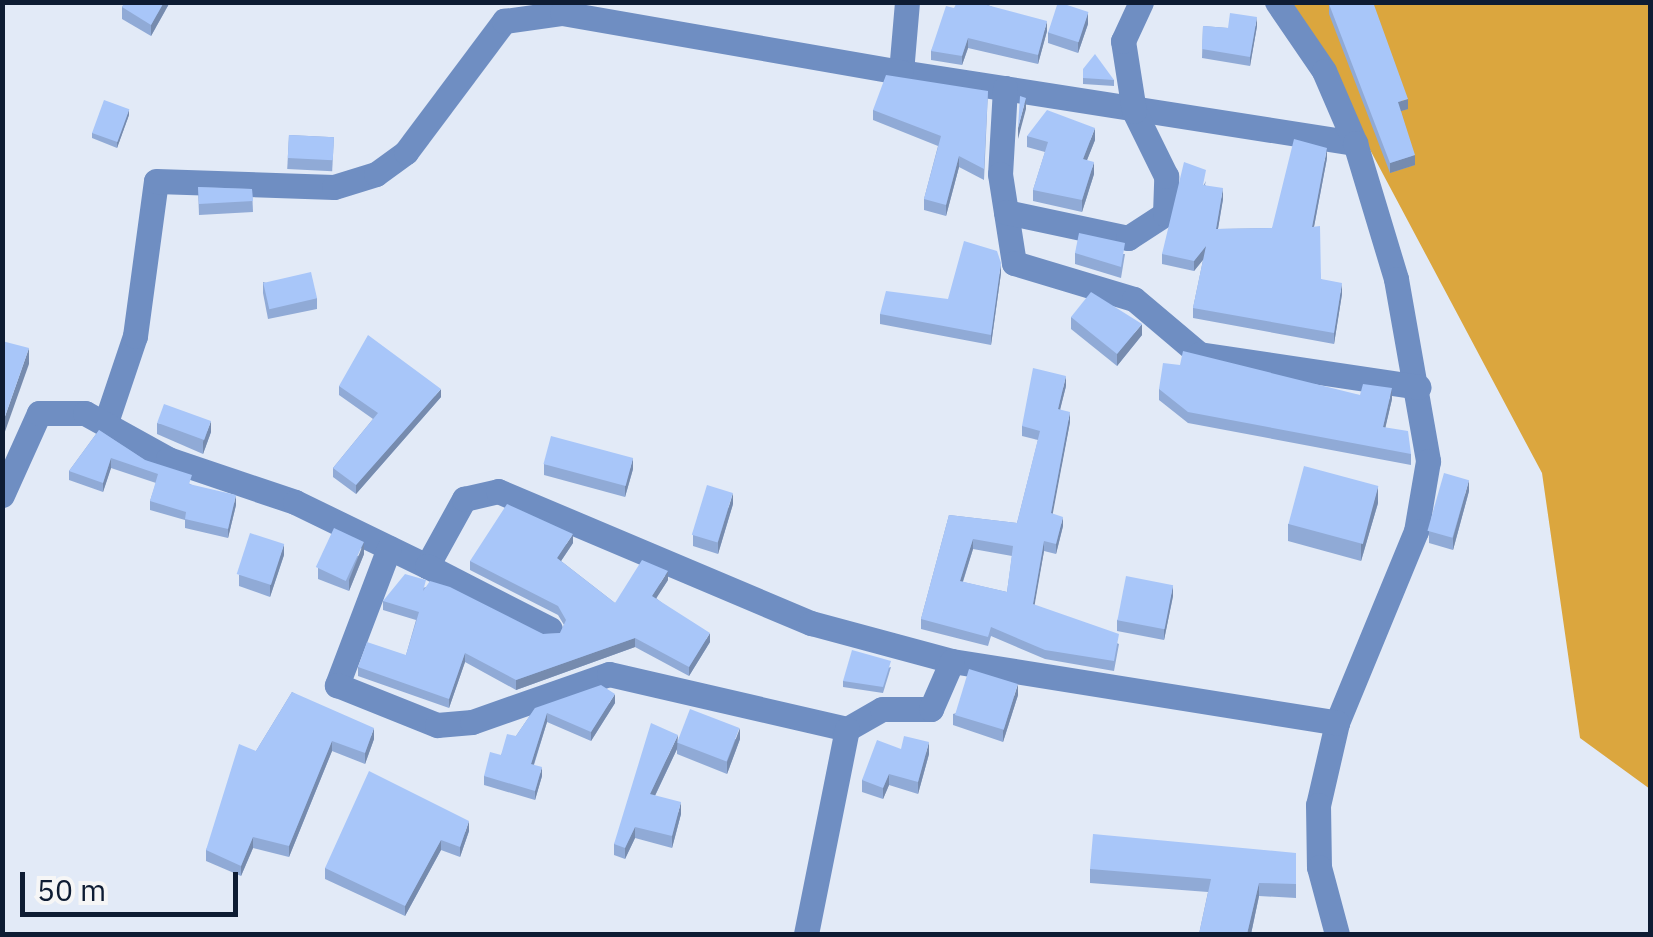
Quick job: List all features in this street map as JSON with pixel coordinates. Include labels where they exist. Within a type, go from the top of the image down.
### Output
[{"type":"street","points":[[900,72],[907,2]]},
{"type":"street","points":[[1006,212],[1128,238],[1155,226],[1170,193],[1134,112],[1123,41],[1141,2]]},
{"type":"street","points":[[1277,2],[1324,71],[1354,143],[1420,388],[1428,461],[1416,531],[1337,724],[1318,805],[1319,867],[1337,934]]},
{"type":"street","points":[[106,422],[135,336],[156,182],[334,187],[376,174],[406,152],[504,21],[562,13],[1134,112],[1354,143]]},
{"type":"street","points":[[1005,88],[1006,212],[1014,264],[1120,292],[1199,354],[1420,388]]},
{"type":"street","points":[[2,495],[39,413],[106,422],[168,459],[295,502],[550,629]]},
{"type":"street","points":[[427,566],[464,498],[498,491],[811,623],[952,660],[1337,724]]},
{"type":"street","points":[[389,548],[335,677],[360,702],[454,726],[608,674],[847,729],[882,709],[931,709],[952,660]]},
{"type":"street","points":[[806,934],[847,729]]},
{"type":"shaded area","points":[[1292,3],[1650,3],[1650,789],[1580,738],[1542,473]]},
{"type":"building","points":[[125,2],[164,2],[151,25],[122,7]]},
{"type":"building","points":[[957,2],[984,2],[1047,21],[1038,55],[968,38],[962,56],[931,51],[946,6],[954,8]]},
{"type":"building","points":[[1058,2],[1088,12],[1079,42],[1048,32]]},
{"type":"building","points":[[1373,2],[1408,99],[1398,102],[1415,155],[1390,163],[1329,4]]},
{"type":"building","points":[[1230,13],[1257,17],[1250,57],[1202,49],[1203,26],[1228,28]]},
{"type":"building","points":[[1095,54],[1114,80],[1083,78],[1083,69]]},
{"type":"building","points":[[886,75],[988,91],[984,169],[959,156],[946,205],[924,199],[941,136],[873,110]]},
{"type":"building","points":[[1020,96],[1026,98],[1018,128]]},
{"type":"building","points":[[104,100],[129,109],[117,142],[92,133]]},
{"type":"building","points":[[1047,110],[1095,128],[1083,159],[1094,162],[1082,200],[1033,190],[1048,142],[1027,136]]},
{"type":"building","points":[[289,135],[334,137],[333,160],[288,158]]},
{"type":"building","points":[[1294,139],[1327,148],[1312,227],[1320,226],[1321,279],[1342,283],[1334,333],[1193,308],[1206,246],[1194,261],[1162,254],[1184,162],[1206,170],[1203,185],[1223,188],[1216,229],[1272,228]]},
{"type":"building","points":[[198,187],[252,189],[253,201],[199,204]]},
{"type":"building","points":[[1079,233],[1125,243],[1121,267],[1075,253]]},
{"type":"building","points":[[964,241],[997,251],[1001,263],[991,335],[880,314],[886,291],[948,299]]},
{"type":"building","points":[[311,272],[317,298],[269,309],[263,283]]},
{"type":"building","points":[[1091,292],[1142,324],[1117,354],[1071,317]]},
{"type":"building","points":[[368,335],[441,389],[356,485],[333,468],[378,413],[339,386]]},
{"type":"building","points":[[2,341],[29,348],[2,425]]},
{"type":"building","points":[[1183,351],[1360,395],[1363,384],[1392,388],[1383,427],[1408,431],[1411,454],[1188,412],[1159,389],[1163,363],[1180,365]]},
{"type":"building","points":[[1033,368],[1066,376],[1058,409],[1070,412],[1051,513],[1063,517],[1056,544],[1044,541],[1033,604],[1119,634],[1114,661],[1045,650],[991,627],[988,637],[921,619],[949,515],[1017,523],[1040,431],[1022,426]],"holes":[[[973,539],[1013,546],[1007,592],[960,581]]]},
{"type":"building","points":[[164,404],[211,421],[204,440],[157,423]]},
{"type":"building","points":[[99,430],[145,460],[192,475],[189,484],[236,495],[228,529],[185,519],[186,512],[150,501],[158,474],[111,458],[103,483],[69,471]]},
{"type":"building","points":[[551,436],[633,458],[626,486],[543,464]]},
{"type":"building","points":[[1304,466],[1378,486],[1363,544],[1288,524]]},
{"type":"building","points":[[1444,473],[1469,480],[1452,538],[1427,531]]},
{"type":"building","points":[[707,485],[733,493],[718,543],[692,535]]},
{"type":"building","points":[[507,504],[573,534],[557,558],[615,603],[642,560],[668,571],[652,596],[710,633],[689,667],[635,638],[516,680],[465,653],[449,699],[358,667],[367,642],[406,655],[419,612],[383,601],[405,574],[426,580],[423,591],[430,581],[450,587],[543,634],[560,633],[566,620],[558,606],[470,561]]},
{"type":"building","points":[[334,528],[364,542],[346,581],[316,567]]},
{"type":"building","points":[[250,533],[284,544],[271,585],[237,574]]},
{"type":"building","points":[[1126,576],[1173,585],[1165,629],[1117,620]]},
{"type":"building","points":[[852,650],[891,661],[883,687],[843,681]]},
{"type":"building","points":[[969,669],[1018,684],[1004,730],[955,715]]},
{"type":"building","points":[[601,685],[615,694],[591,732],[547,713],[531,764],[542,767],[535,791],[484,776],[490,752],[501,755],[507,734],[516,736],[535,708]]},
{"type":"building","points":[[292,692],[374,728],[365,753],[332,741],[289,846],[253,837],[241,866],[206,850],[239,744],[256,751]]},
{"type":"building","points":[[690,709],[739,728],[727,762],[677,743]]},
{"type":"building","points":[[651,723],[678,735],[650,794],[681,802],[672,836],[635,827],[625,848],[614,844]]},
{"type":"building","points":[[904,736],[929,742],[918,782],[889,774],[883,788],[862,780],[877,740],[901,749]]},
{"type":"building","points":[[369,771],[469,821],[460,847],[441,840],[405,906],[325,868]]},
{"type":"building","points":[[1093,834],[1296,853],[1296,884],[1259,883],[1247,934],[1199,934],[1211,879],[1090,869]]}]
